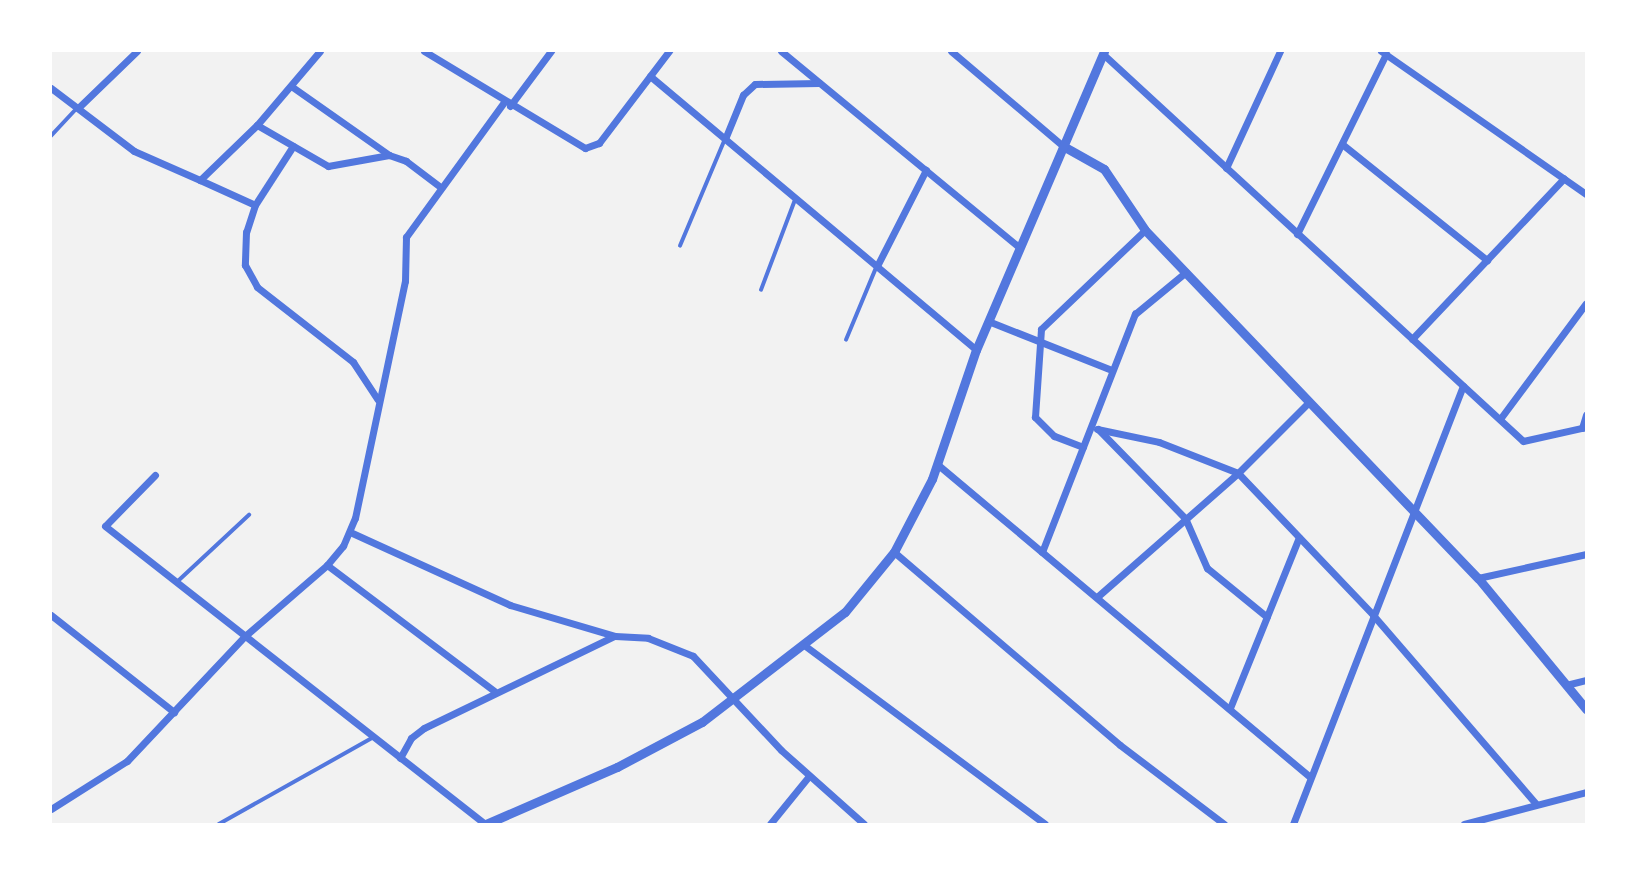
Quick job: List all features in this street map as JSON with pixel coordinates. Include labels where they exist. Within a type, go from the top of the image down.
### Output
[{"type":"street","points":[[78,108],[137,51]]},
{"type":"street","points":[[200,180],[257,125],[320,51]]},
{"type":"street","points":[[424,51],[572,144],[592,147],[669,51]]},
{"type":"street","points":[[51,809],[127,761],[245,636],[327,565],[350,532],[405,281],[406,236],[439,186],[551,51]]},
{"type":"street","points":[[781,51],[1019,247]]},
{"type":"street","points":[[951,51],[1063,146],[1104,169],[1144,230],[1478,578],[1586,709]]},
{"type":"street","points":[[1226,167],[1280,51]]},
{"type":"street","points":[[155,475],[105,526],[486,824],[617,767],[702,722],[804,646],[845,612],[894,552],[937,464],[975,349],[1103,52],[1412,340],[1527,442],[1584,428],[1586,415]]},
{"type":"street","points":[[1297,233],[1342,144],[1383,52],[1586,194]]},
{"type":"street","points":[[650,76],[975,349]]},
{"type":"street","points":[[725,139],[743,95],[754,84],[820,83]]},
{"type":"street","points":[[291,86],[389,155],[406,161],[439,186]]},
{"type":"street","points":[[51,88],[144,156],[255,205]]},
{"type":"street","points":[[257,125],[328,166],[389,155]]},
{"type":"street","points":[[1342,144],[1487,260]]},
{"type":"street","points":[[293,146],[255,205],[244,252],[249,276],[257,287],[353,362],[378,402]]},
{"type":"street","points":[[877,266],[926,170]]},
{"type":"street","points":[[1412,340],[1564,178]]},
{"type":"street","points":[[1083,447],[1054,436],[1035,416],[1038,341],[1047,320],[1144,230]]},
{"type":"street","points":[[1042,552],[1083,447],[1095,426],[1112,370],[1135,314],[1185,272]]},
{"type":"street","points":[[1500,419],[1586,303]]},
{"type":"street","points":[[988,321],[1112,370]]},
{"type":"street","points":[[1293,824],[1413,509],[1463,386]]},
{"type":"street","points":[[1097,597],[1238,473],[1309,402]]},
{"type":"street","points":[[1095,426],[1151,439],[1238,473],[1373,615],[1536,804]]},
{"type":"street","points":[[1095,426],[1185,518],[1208,568],[1267,617]]},
{"type":"street","points":[[937,464],[1310,777]]},
{"type":"street","points":[[350,532],[510,605],[615,636],[648,638],[694,656],[809,776],[864,824]]},
{"type":"street","points":[[1230,708],[1299,537]]},
{"type":"street","points":[[894,552],[1120,745],[1224,824]]},
{"type":"street","points":[[1478,578],[1586,554]]},
{"type":"street","points":[[327,565],[494,691]]},
{"type":"street","points":[[51,615],[174,712]]},
{"type":"street","points":[[400,758],[416,733],[494,691],[615,636]]},
{"type":"street","points":[[804,646],[1045,824]]},
{"type":"street","points":[[1566,685],[1586,680]]},
{"type":"street","points":[[770,824],[809,776]]},
{"type":"street","points":[[1464,824],[1586,792]]},
{"type":"lane","points":[[51,136],[78,108]]},
{"type":"lane","points":[[680,246],[725,139]]},
{"type":"lane","points":[[761,290],[796,198]]},
{"type":"lane","points":[[846,340],[877,266]]},
{"type":"lane","points":[[177,583],[249,515]]},
{"type":"lane","points":[[219,824],[373,737]]}]
